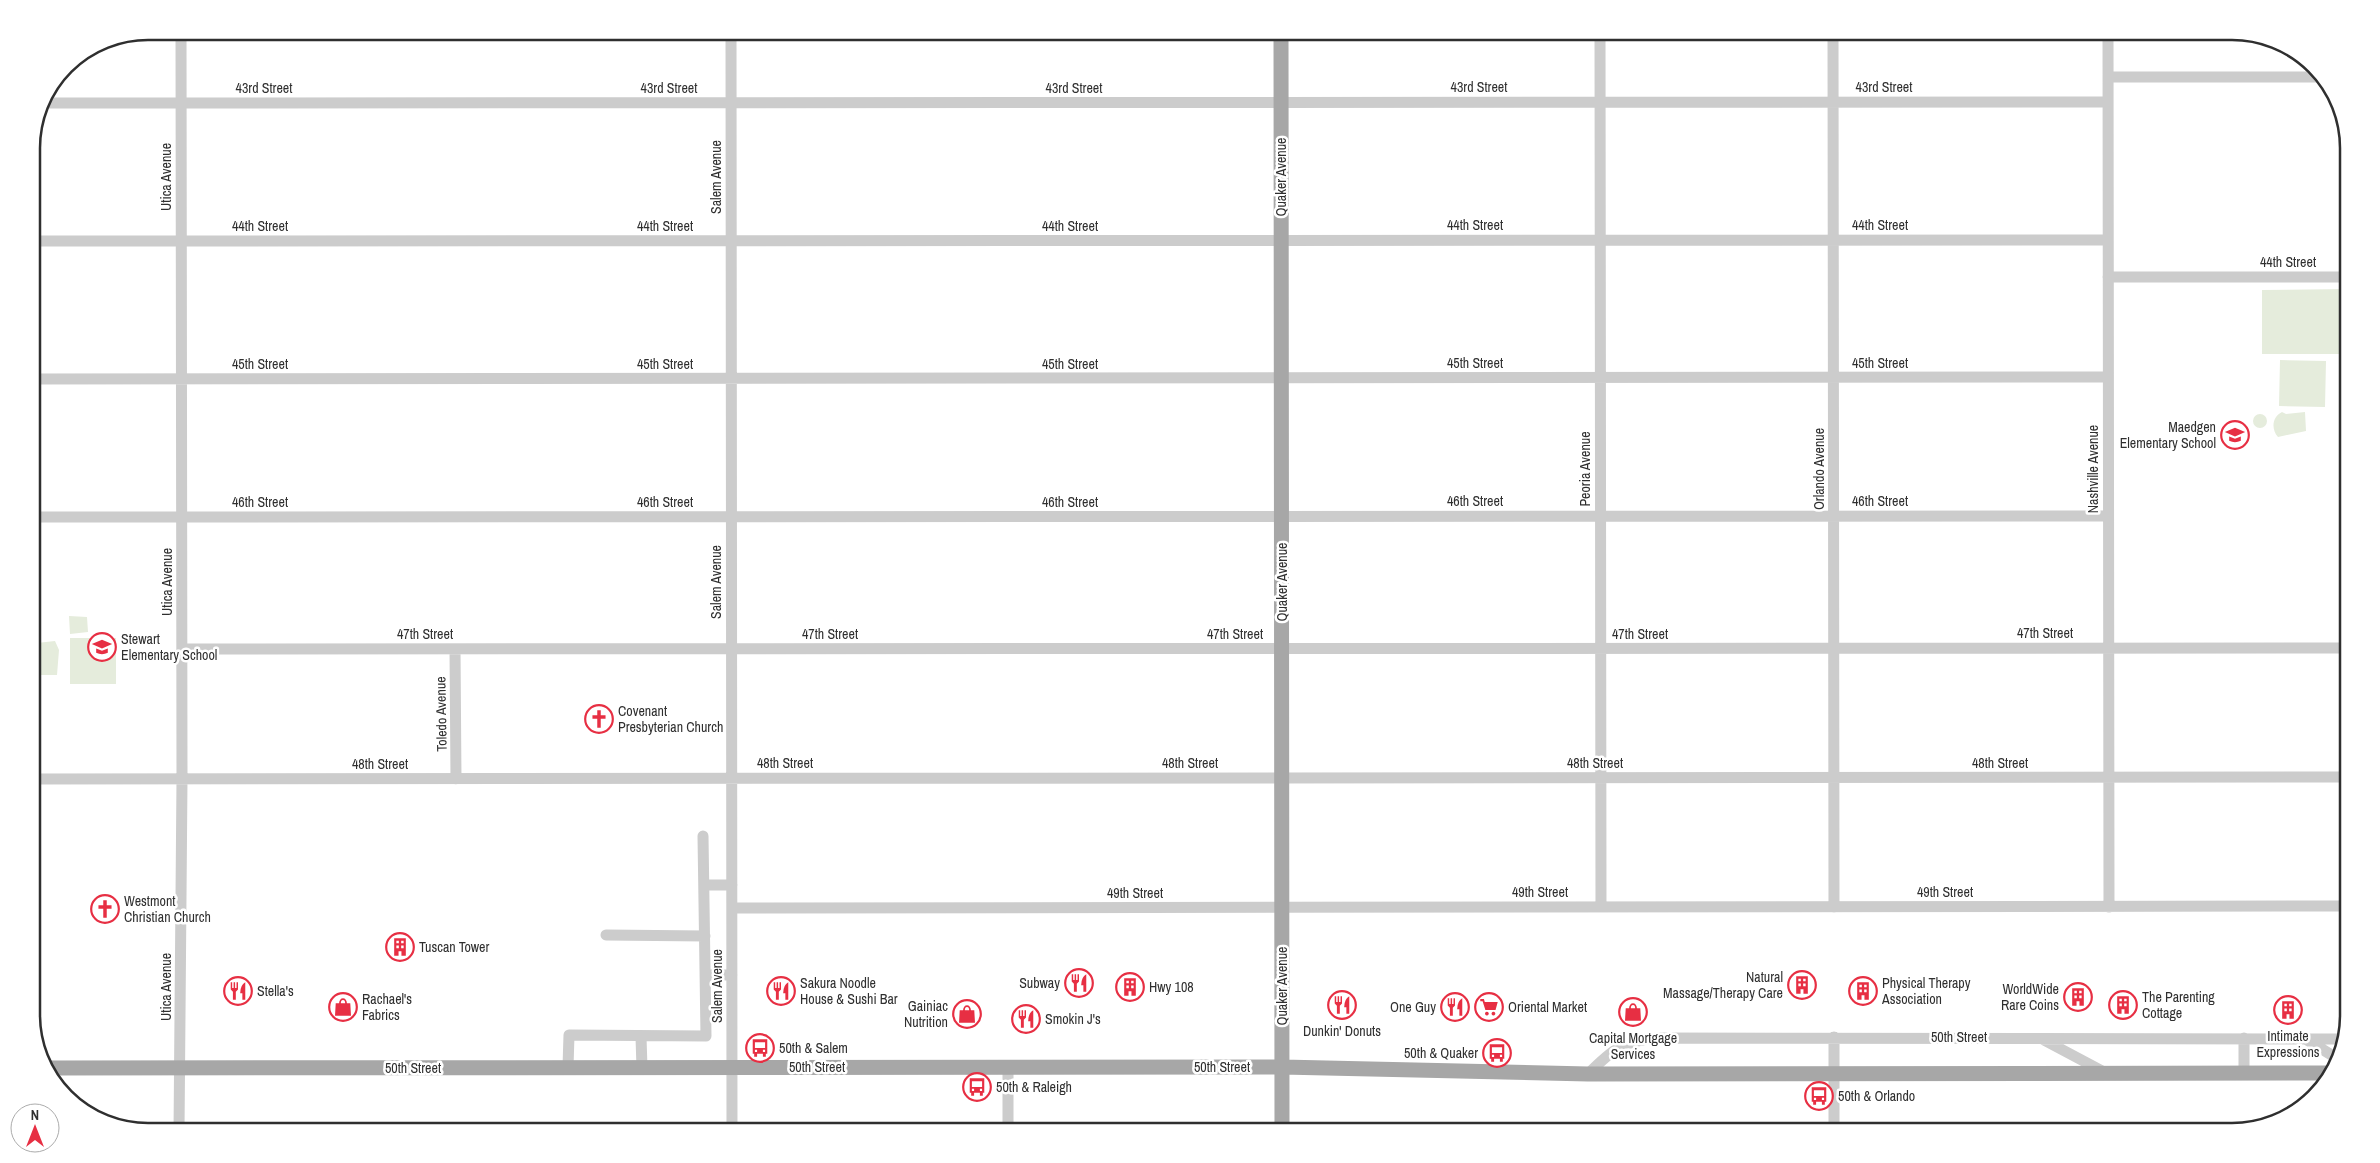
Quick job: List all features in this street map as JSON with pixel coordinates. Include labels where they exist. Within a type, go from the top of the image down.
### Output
[{"type":"main road","name":"Quaker Avenue","points":[[1281,40],[1282,1123]]},
{"type":"main road","name":"50th Street","points":[[54,1068],[1282,1067],[1588,1074],[2323,1073]]},
{"type":"street","name":"Utica Avenue","points":[[179,1123],[182,779],[181,40]]},
{"type":"street","name":"Salem Avenue","points":[[731,40],[732,1123]]},
{"type":"street","name":"Peoria Avenue","points":[[1600,40],[1601,907]]},
{"type":"street","name":"Orlando Avenue","points":[[1834,40],[1834,907]]},
{"type":"street","name":"Nashville Avenue","points":[[2108,40],[2109,907]]},
{"type":"street","points":[[2108,77],[2313,77]]},
{"type":"street","name":"43rd Street","points":[[50,103],[2108,102]]},
{"type":"street","name":"44th Street","points":[[40,241],[2108,240]]},
{"type":"street","name":"44th Street","points":[[2108,277],[2340,277]]},
{"type":"street","name":"45th Street","points":[[40,379],[2108,377]]},
{"type":"street","name":"46th Street","points":[[40,518],[2108,516]]},
{"type":"street","name":"47th Street","points":[[182,649],[2340,648]]},
{"type":"street","name":"Toledo Avenue","points":[[455,649],[456,779]]},
{"type":"street","name":"48th Street","points":[[40,779],[2340,777]]},
{"type":"street","points":[[568,1067],[569,1036],[706,1036],[703,836]]},
{"type":"street","points":[[704,885],[732,885]]},
{"type":"street","name":"49th Street","points":[[732,908],[2340,906]]},
{"type":"street","points":[[606,935],[705,936]]},
{"type":"street","points":[[705,975],[732,975]]},
{"type":"street","points":[[641,1037],[642,1068]]},
{"type":"street","points":[[1834,1037],[1834,1123]]},
{"type":"street","name":"50th Street","points":[[1588,1074],[1611,1051],[1636,1039],[1834,1037],[2337,1039]]},
{"type":"street","points":[[2039,1038],[2106,1073]]},
{"type":"street","points":[[2244,1038],[2244,1073]]},
{"type":"street","points":[[2304,1038],[2332,1055]]},
{"type":"street","points":[[1008,1067],[1008,1123]]},
{"type":"green space","points":[[2340,289],[2340,354],[2262,354],[2262,290]]},
{"type":"green space","points":[[2280,360],[2326,361],[2325,407],[2279,406]]},
{"type":"green space","points":[[2282,412],[2286,414],[2305,412],[2306,431],[2278,437],[2274,430],[2274,420]]},
{"type":"green space","points":[[2257,414],[2263,414],[2267,421],[2263,428],[2257,428],[2253,424],[2253,418]]},
{"type":"green space","points":[[69,616],[87,617],[88,632],[70,634]]},
{"type":"green space","points":[[70,638],[116,638],[116,684],[70,684]]},
{"type":"green space","points":[[55,641],[59,650],[57,675],[40,675],[40,643]]},
{"type":"place","name":"Maedgen Elementary School","points":[[2235,435]]},
{"type":"place","name":"Stewart Elementary School","points":[[102,647]]},
{"type":"place","name":"Covenant Presbyterian Church","points":[[599,719]]},
{"type":"place","name":"Westmont Christian Church","points":[[105,909]]},
{"type":"place","name":"Tuscan Tower","points":[[400,947]]},
{"type":"place","name":"Subway","points":[[1079,983]]},
{"type":"place","name":"Natural Massage/Therapy Care","points":[[1802,985]]},
{"type":"place","name":"Hwy 108","points":[[1130,987]]},
{"type":"place","name":"Stella's","points":[[238,991]]},
{"type":"place","name":"Sakura Noodle House & Sushi Bar","points":[[781,991]]},
{"type":"place","name":"Physical Therapy Association","points":[[1863,991]]},
{"type":"place","name":"WorldWide Rare Coins","points":[[2078,997]]},
{"type":"place","name":"Dunkin' Donuts","points":[[1342,1005]]},
{"type":"place","name":"The Parenting Cottage","points":[[2123,1005]]},
{"type":"place","name":"Rachael's Fabrics","points":[[343,1007]]},
{"type":"place","name":"One Guy","points":[[1455,1007]]},
{"type":"place","name":"Oriental Market","points":[[1489,1007]]},
{"type":"place","name":"Intimate Expressions","points":[[2288,1010]]},
{"type":"place","name":"Capital Mortgage Services","points":[[1633,1012]]},
{"type":"place","name":"Gainiac Nutrition","points":[[967,1014]]},
{"type":"place","name":"Smokin J's","points":[[1026,1019]]},
{"type":"place","name":"50th & Salem","points":[[760,1048]]},
{"type":"place","name":"50th & Quaker","points":[[1497,1053]]},
{"type":"place","name":"50th & Raleigh","points":[[977,1087]]},
{"type":"place","name":"50th & Orlando","points":[[1819,1096]]}]
